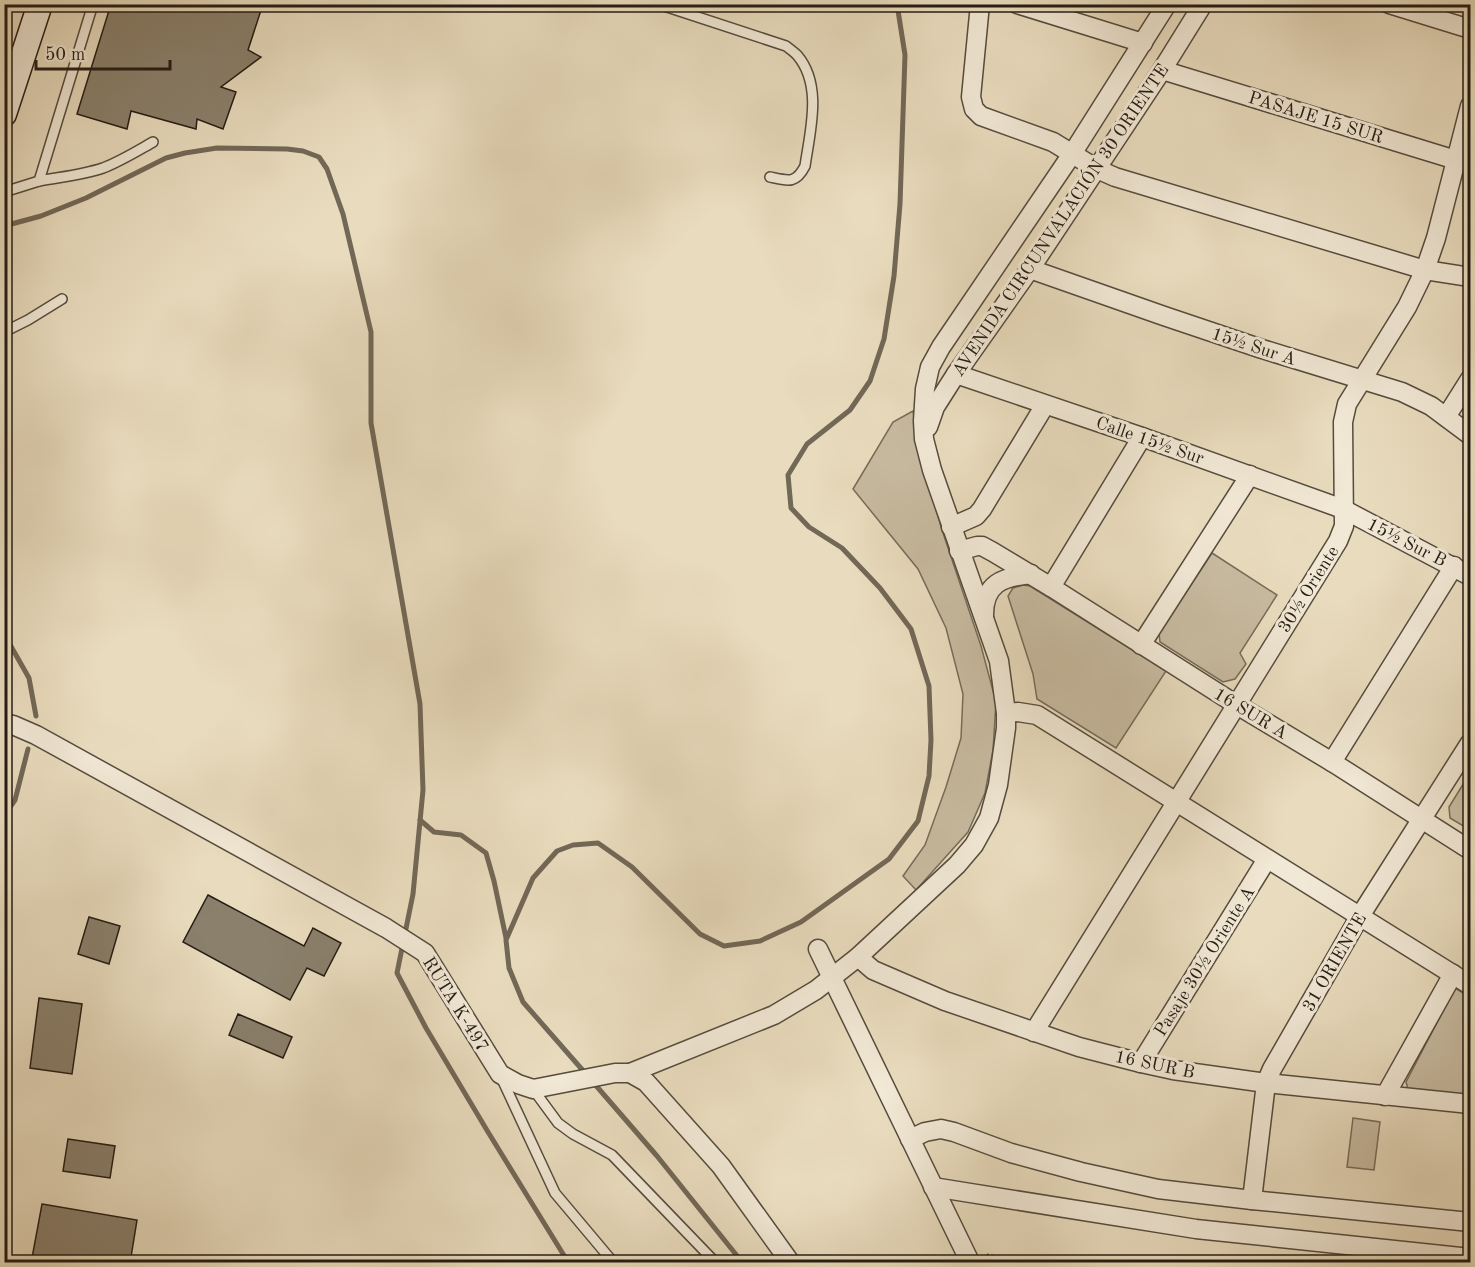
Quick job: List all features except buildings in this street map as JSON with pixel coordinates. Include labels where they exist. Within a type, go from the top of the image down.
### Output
[{"type":"main road","points":[[4,114],[40,4]]},
{"type":"street","points":[[980,4],[971,97],[974,109],[981,116],[1053,142],[1097,169],[1115,177],[1425,270],[1470,278]]},
{"type":"street","points":[[1017,4],[1143,43]]},
{"type":"street","name":"AVENIDA CIRCUNVALACIÓN 30 ORIENTE","points":[[622,1073],[774,1015],[816,990],[858,957],[957,865],[974,845],[989,818],[998,785],[1006,713],[999,661],[932,470],[924,439],[925,389],[930,367],[941,347],[1071,154],[1167,4]]},
{"type":"street","name":"AVENIDA CIRCUNVALACIÓN 30 ORIENTE","points":[[924,439],[935,407],[956,374],[1097,169],[1203,4]]},
{"type":"street","points":[[1389,4],[1470,28]]},
{"type":"street","name":"PASAJE 15 SUR","points":[[1162,70],[1463,160]]},
{"type":"street","name":"30½ Oriente","points":[[1034,1032],[1338,541],[1344,526],[1343,422],[1347,404],[1407,307],[1425,270],[1463,160],[1470,105]]},
{"type":"street","name":"15½ Sur A","points":[[1030,269],[1262,349],[1414,397],[1431,406],[1470,435]]},
{"type":"street","name":"Calle 15½ Sur","points":[[956,374],[1343,508]]},
{"type":"street","points":[[1446,417],[1470,379]]},
{"type":"street","points":[[951,527],[976,516],[982,509],[1045,405]]},
{"type":"street","points":[[1051,587],[1142,437]]},
{"type":"street","points":[[1142,645],[1250,475]]},
{"type":"street","name":"15½ Sur B","points":[[1343,508],[1470,576]]},
{"type":"street","name":"16 SUR A","points":[[959,551],[973,546],[982,546],[1031,574],[1470,850]]},
{"type":"street","points":[[1332,762],[1454,566]]},
{"type":"street","points":[[985,620],[984,607],[992,588],[1013,576],[1031,574]]},
{"type":"street","points":[[1006,713],[1036,715],[1470,985]]},
{"type":"street","name":"RUTA K-497","points":[[4,723],[13,724],[36,735],[386,928],[425,953],[500,1074]]},
{"type":"street","name":"31 ORIENTE","points":[[1252,1200],[1266,1083],[1272,1069],[1360,916],[1470,743]]},
{"type":"street","name":"Pasaje 30½ Oriente A","points":[[1141,1063],[1267,859]]},
{"type":"street","points":[[818,949],[967,1257]]},
{"type":"street","name":"16 SUR B","points":[[858,957],[873,970],[945,1001],[1079,1047],[1141,1063],[1173,1070],[1266,1083],[1470,1104]]},
{"type":"street","points":[[1385,1096],[1453,974]]},
{"type":"street","points":[[500,1074],[518,1084],[540,1088],[622,1073],[646,1082],[721,1166],[790,1263]]},
{"type":"street","points":[[910,1139],[925,1132],[941,1129],[1011,1153],[1158,1189],[1470,1222]]},
{"type":"street","points":[[933,1187],[1196,1229],[1470,1258]]},
{"type":"lane","points":[[39,181],[93,4]]},
{"type":"lane","points":[[658,4],[786,46],[798,56],[808,76],[813,100],[805,165],[801,174],[793,180],[770,177]]},
{"type":"lane","points":[[4,192],[39,181],[103,168],[153,142]]},
{"type":"lane","points":[[4,332],[62,299]]},
{"type":"lane","points":[[500,1074],[555,1193],[613,1263]]},
{"type":"lane","points":[[540,1088],[558,1123],[573,1134],[612,1155],[715,1263]]},
{"type":"path","points":[[967,1257],[1027,1263]]},
{"type":"shaded area","points":[[913,411],[919,452],[942,530],[981,646],[996,702],[993,750],[985,793],[968,832],[916,890],[903,876],[925,845],[946,787],[961,738],[963,694],[946,628],[918,569],[853,489],[893,422]]},
{"type":"shaded area","points":[[1212,553],[1277,595],[1240,653],[1246,664],[1235,679],[1223,682],[1160,642],[1159,633]]},
{"type":"shaded area","points":[[1023,585],[1030,586],[1166,671],[1116,748],[1037,699],[1033,674],[1008,596],[1013,588]]},
{"type":"shaded area","points":[[1470,773],[1470,830],[1450,818],[1449,807]]},
{"type":"shaded area","points":[[1455,988],[1470,997],[1470,1096],[1408,1089],[1406,1082]]},
{"type":"shaded area","points":[[1353,1118],[1380,1122],[1374,1170],[1347,1167]]},
{"type":"waterway","points":[[586,1074],[523,1002],[509,968],[506,940],[533,878],[557,851],[573,845],[598,843],[632,867],[700,934],[724,946],[760,941],[801,922],[889,859],[918,821],[929,776],[931,740],[929,686],[911,629],[880,588],[842,548],[809,527],[791,508],[788,475],[807,444],[850,410],[870,381],[884,339],[894,276],[900,204],[905,55],[897,4]]},
{"type":"waterway","points":[[4,226],[41,216],[86,198],[166,158],[185,153],[217,148],[287,149],[303,151],[319,157],[327,169],[343,214],[371,332],[371,423],[420,704],[423,790],[413,894],[397,973],[426,1028],[568,1262]]},
{"type":"waterway","points":[[4,634],[29,678],[36,716]]},
{"type":"waterway","points":[[4,816],[15,800],[28,749]]},
{"type":"waterway","points":[[420,820],[434,832],[461,835],[486,853],[506,938]]},
{"type":"waterway","points":[[592,1081],[657,1156],[742,1262]]}]
